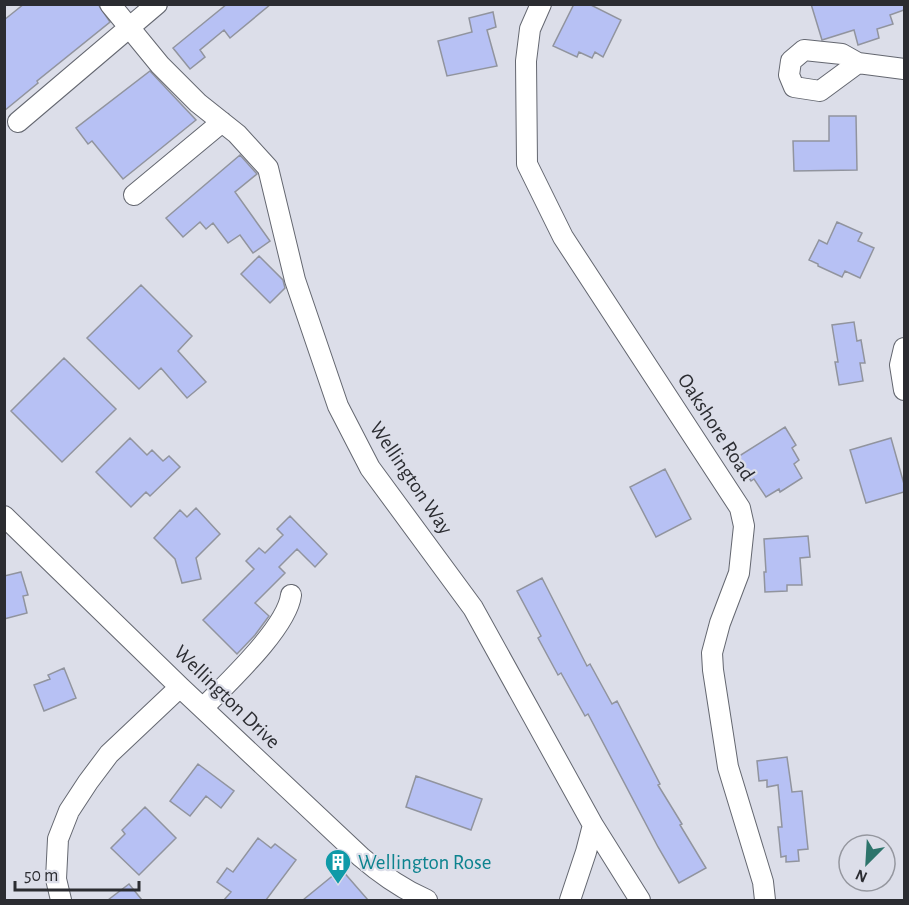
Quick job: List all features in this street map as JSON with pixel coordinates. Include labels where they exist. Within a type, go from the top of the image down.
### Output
[{"type":"street","name":"Wellington Way","points":[[110,4],[160,65],[198,103],[237,134],[268,168],[295,280],[338,406],[370,468],[473,608],[593,825],[640,900]]},
{"type":"street","points":[[18,122],[158,4]]},
{"type":"street","name":"Oakshore Road","points":[[540,4],[530,29],[526,61],[527,164],[563,237],[740,508],[744,526],[739,573],[712,653],[713,669],[728,767],[763,882],[765,900]]},
{"type":"street","points":[[858,63],[904,69]]},
{"type":"street","points":[[134,195],[222,122]]},
{"type":"street","points":[[904,348],[900,365],[904,390]]},
{"type":"street","name":"Wellington Drive","points":[[4,516],[180,687],[361,857],[404,890],[427,900]]},
{"type":"street","points":[[203,708],[242,668],[281,622],[290,605],[291,595]]},
{"type":"street","points":[[62,900],[56,879],[58,839],[69,811],[109,754],[180,687]]},
{"type":"street","points":[[570,900],[593,825]]},
{"type":"building","points":[[24,4],[98,4],[110,22],[4,111],[4,20]]},
{"type":"building","points":[[227,4],[271,4],[230,38],[224,30],[200,50],[205,57],[190,69],[173,48]]},
{"type":"building","points":[[574,4],[589,4],[621,20],[603,57],[595,52],[592,58],[579,52],[577,57],[553,46]]},
{"type":"building","points":[[811,4],[904,4],[904,10],[890,15],[893,24],[877,29],[879,38],[858,45],[854,30],[822,40]]},
{"type":"building","points":[[493,12],[496,27],[487,30],[497,66],[447,76],[438,41],[472,32],[469,18]]},
{"type":"building","points":[[150,71],[196,120],[123,179],[92,141],[88,144],[76,128]]},
{"type":"building","points":[[829,116],[856,116],[857,170],[794,171],[793,141],[829,141]]},
{"type":"building","points":[[240,155],[257,174],[235,192],[270,241],[253,253],[240,235],[228,243],[213,223],[206,229],[200,222],[183,237],[166,218]]},
{"type":"building","points":[[837,222],[862,233],[858,241],[874,248],[860,278],[845,271],[842,277],[809,260],[819,240],[827,244]]},
{"type":"building","points":[[259,256],[283,280],[285,288],[270,303],[241,274]]},
{"type":"building","points":[[141,285],[192,336],[178,351],[206,382],[187,398],[161,368],[139,389],[87,338]]},
{"type":"building","points":[[854,322],[857,341],[861,340],[865,363],[860,363],[863,381],[839,385],[832,325]]},
{"type":"building","points":[[64,358],[116,409],[62,462],[11,411]]},
{"type":"building","points":[[785,427],[796,445],[792,448],[799,460],[794,464],[802,478],[780,492],[779,489],[766,497],[754,479],[751,481],[736,458]]},
{"type":"building","points":[[130,438],[147,455],[152,450],[163,461],[169,456],[180,467],[150,496],[146,492],[131,507],[96,472]]},
{"type":"building","points":[[891,438],[904,484],[904,492],[866,503],[850,450]]},
{"type":"building","points":[[665,469],[691,519],[656,537],[630,487]]},
{"type":"building","points":[[196,508],[220,534],[196,558],[201,579],[182,583],[175,559],[154,538],[180,510],[187,517]]},
{"type":"building","points":[[290,516],[327,554],[315,567],[297,549],[279,567],[285,573],[255,603],[269,616],[237,654],[203,620],[254,569],[246,561],[259,548],[265,553],[283,535],[277,529]]},
{"type":"building","points":[[808,536],[810,557],[800,558],[802,585],[787,585],[787,591],[765,592],[764,539]]},
{"type":"building","points":[[21,572],[28,595],[23,596],[27,613],[4,619],[4,576]]},
{"type":"building","points":[[542,578],[587,666],[590,664],[612,704],[617,701],[660,784],[658,785],[706,868],[679,883],[588,714],[585,716],[561,673],[558,675],[538,638],[541,636],[517,591]]},
{"type":"building","points":[[64,668],[76,698],[44,711],[34,685],[50,679],[48,675]]},
{"type":"building","points":[[787,757],[792,792],[802,791],[808,849],[798,850],[799,861],[786,862],[786,856],[781,857],[778,827],[782,827],[778,785],[767,787],[767,780],[759,781],[757,761]]},
{"type":"building","points":[[198,764],[234,791],[221,808],[206,796],[190,816],[170,801]]},
{"type":"building","points":[[416,776],[482,799],[471,830],[406,807]]},
{"type":"building","points":[[145,807],[176,838],[139,875],[111,848],[125,834],[122,830]]},
{"type":"building","points":[[258,838],[271,848],[275,844],[296,860],[266,900],[224,900],[231,892],[217,882],[227,868],[233,872]]},
{"type":"building","name":"Wellington Rose","points":[[341,869],[368,900],[303,900]]},
{"type":"building","points":[[129,884],[142,900],[108,900]]},
{"type":"place","name":"Wellington Rose","points":[[338,885]]}]
